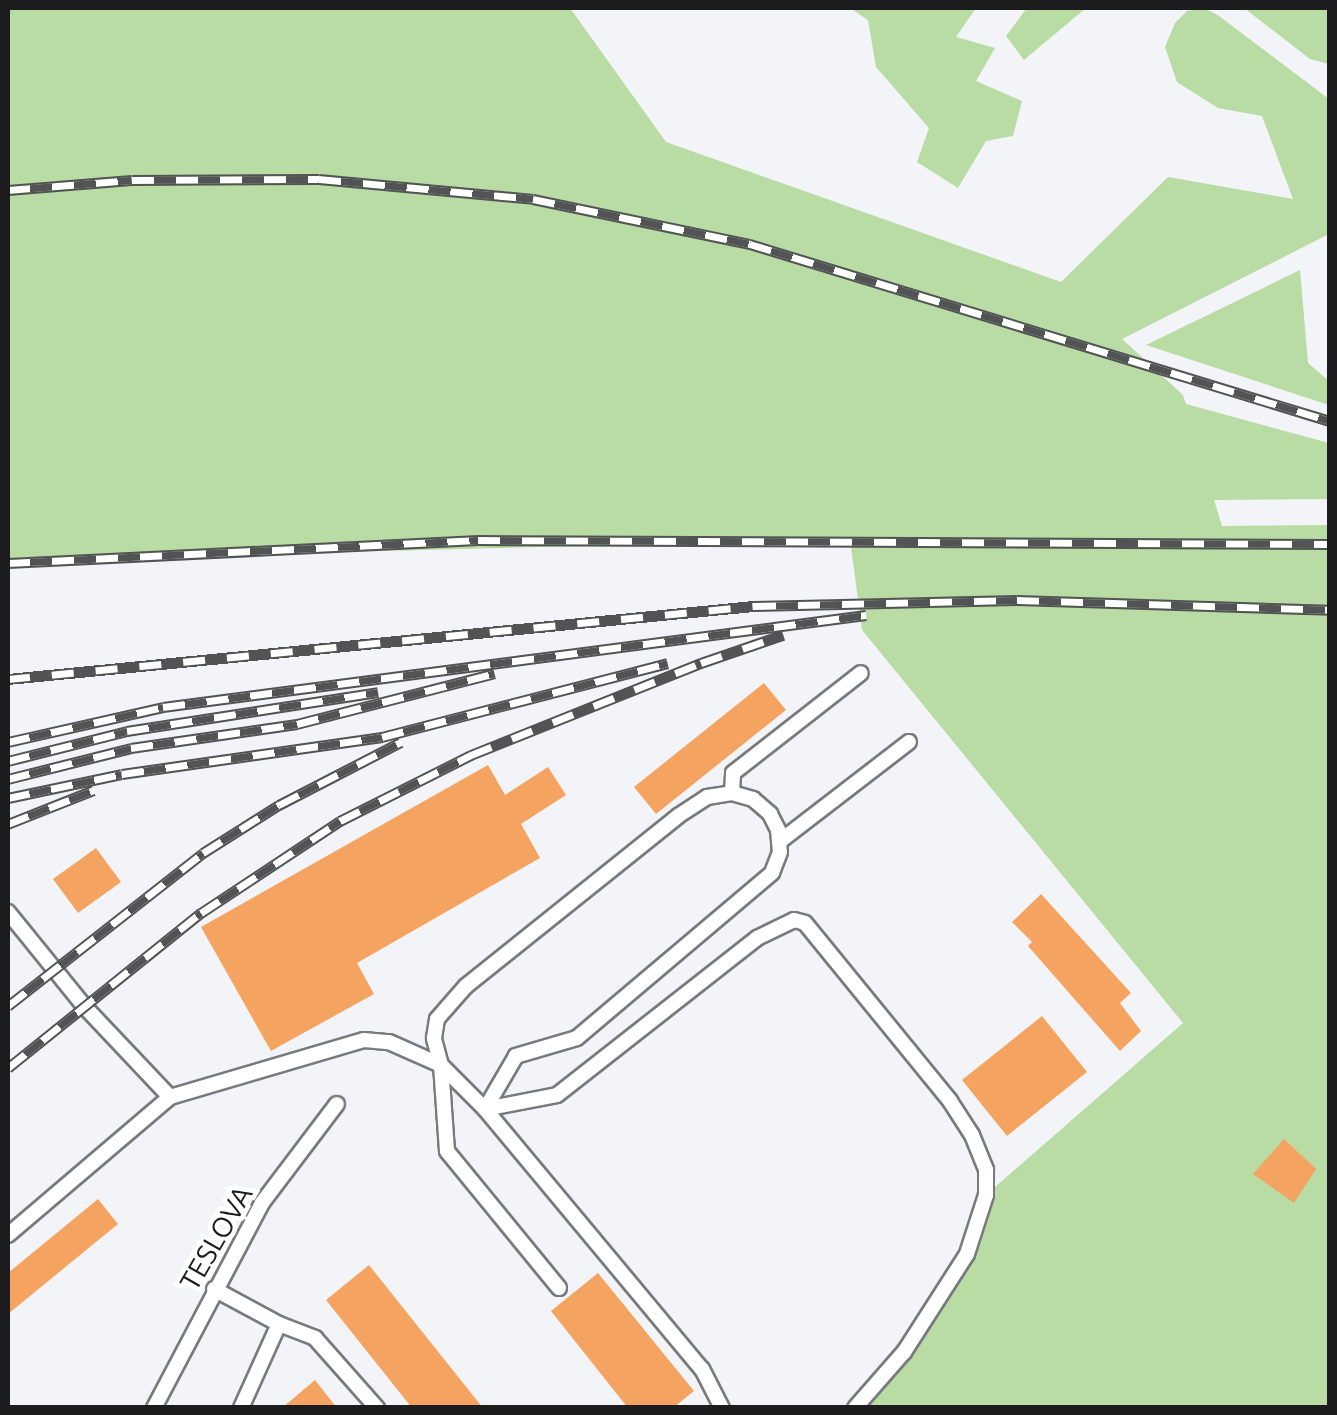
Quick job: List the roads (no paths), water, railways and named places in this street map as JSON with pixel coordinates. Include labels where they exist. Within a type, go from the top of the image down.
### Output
[{"type":"lane","points":[[732,793],[732,773],[861,674]]},
{"type":"lane","points":[[779,842],[909,742]]},
{"type":"lane","points":[[485,1109],[504,1070],[516,1056],[577,1038],[772,873],[779,842],[770,814],[752,799],[732,793],[708,797],[678,816],[466,986],[437,1018],[434,1038],[441,1065],[447,1151],[559,1288]]},
{"type":"lane","points":[[10,920],[170,1097]]},
{"type":"lane","points":[[485,1109],[556,1095],[757,938],[780,923],[805,923],[950,1101],[972,1135],[986,1170],[986,1194],[967,1254],[904,1352],[855,1408]]},
{"type":"lane","points":[[8,1235],[170,1097],[364,1040],[389,1042],[441,1065],[485,1109],[702,1369],[722,1408]]},
{"type":"lane","name":"TESLOVA","points":[[154,1408],[262,1203],[337,1104]]},
{"type":"lane","points":[[214,1289],[315,1338],[377,1408]]},
{"type":"lane","points":[[241,1408],[280,1324]]},
{"type":"railway","points":[[8,190],[132,180],[319,179],[533,199],[750,244],[1330,421]]},
{"type":"railway","points":[[8,563],[478,540],[1330,544]]},
{"type":"railway","points":[[8,679],[754,606],[1017,600],[1330,610]]},
{"type":"railway","points":[[8,742],[163,707],[866,615]]},
{"type":"railway","points":[[8,1068],[201,913],[340,821],[471,755],[701,663],[783,635]]},
{"type":"railway","points":[[8,798],[122,774],[382,737],[668,663]]},
{"type":"railway","points":[[8,779],[131,748],[297,724],[495,673]]},
{"type":"railway","points":[[8,761],[127,731],[378,692]]},
{"type":"railway","points":[[8,1006],[203,853],[279,805],[401,742]]},
{"type":"railway","points":[[8,824],[94,790]]}]
